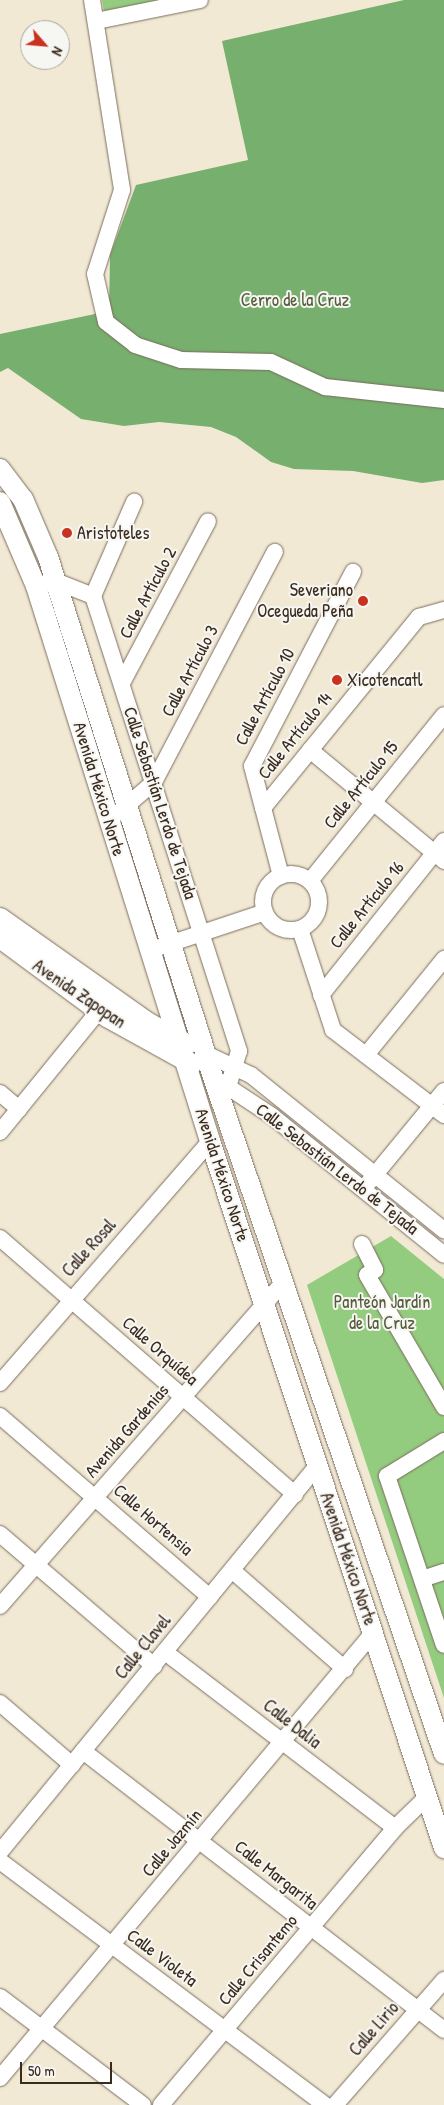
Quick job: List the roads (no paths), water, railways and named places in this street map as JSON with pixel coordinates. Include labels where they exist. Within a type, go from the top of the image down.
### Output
[{"type":"main road","name":"Avenida México Norte","points":[[0,469],[37,528],[46,583],[116,814],[160,947],[220,1082],[284,1282],[444,1754]]},
{"type":"main road","name":"Avenida México Norte","points":[[0,502],[46,583]]},
{"type":"main road","name":"Avenida Zapopan","points":[[0,918],[104,1004],[147,1022]]},
{"type":"main road","name":"Avenida Zapopan","points":[[0,938],[104,1004],[187,1061]]},
{"type":"main road","name":"Avenida México Norte","points":[[160,947],[166,996],[182,1041],[210,1141],[444,1848]]},
{"type":"main road","points":[[147,1022],[160,1021],[166,996]]},
{"type":"main road","name":"Calle Sebastián Lerdo de Tejada","points":[[147,1022],[206,1054]]},
{"type":"main road","name":"Calle Sebastián Lerdo de Tejada","points":[[187,1061],[220,1082]]},
{"type":"street","points":[[92,0],[122,190],[95,274],[106,322],[135,345],[181,360],[271,362],[325,387],[363,394],[418,394],[444,400]]},
{"type":"street","points":[[96,21],[200,0]]},
{"type":"street","points":[[46,583],[93,596],[134,502]]},
{"type":"street","name":"Calle Artículo 2","points":[[122,683],[208,521]]},
{"type":"street","name":"Calle Artículo 3","points":[[116,814],[154,782],[275,552]]},
{"type":"street","name":"Calle Artículo 10","points":[[281,876],[252,766],[353,572]]},
{"type":"street","name":"Calle Sebastián Lerdo de Tejada","points":[[93,596],[239,1051],[235,1068],[220,1082],[365,1188],[444,1255]]},
{"type":"street","name":"Calle Artículo 14","points":[[263,808],[420,617],[444,610]]},
{"type":"street","name":"Calle Artículo 15","points":[[310,881],[444,715]]},
{"type":"street","points":[[310,750],[374,802],[441,851]]},
{"type":"street","name":"Calle Artículo 16","points":[[321,995],[441,851]]},
{"type":"street","points":[[296,874],[310,881],[319,908],[300,929],[275,926],[265,912],[266,891],[281,876],[296,874]]},
{"type":"street","points":[[160,947],[265,912]]},
{"type":"street","points":[[300,929],[333,1030],[438,1110]]},
{"type":"street","points":[[366,1055],[444,959]]},
{"type":"street","points":[[0,1132],[104,1004]]},
{"type":"street","name":"Calle Sebastián Lerdo de Tejada","points":[[206,1054],[251,1075],[444,1230]]},
{"type":"street","points":[[365,1188],[375,1175],[438,1110],[444,1091]]},
{"type":"street","points":[[0,1093],[19,1109]]},
{"type":"street","name":"Calle Rosal","points":[[0,1383],[70,1299],[210,1141]]},
{"type":"street","name":"Calle Orquídea","points":[[0,1238],[295,1494]]},
{"type":"street","points":[[362,1244],[375,1270],[366,1275],[444,1407]]},
{"type":"street","name":"Avenida Gardenias","points":[[0,1606],[265,1306],[284,1282]]},
{"type":"street","name":"Calle Hortensia","points":[[0,1416],[210,1597]]},
{"type":"street","points":[[444,1441],[387,1476],[444,1645]]},
{"type":"street","name":"Calle Clavel","points":[[0,1852],[317,1466]]},
{"type":"street","points":[[0,1534],[154,1666]]},
{"type":"street","points":[[233,1570],[344,1669]]},
{"type":"street","points":[[422,1579],[444,1572]]},
{"type":"street","name":"Calle Jazmín","points":[[0,2078],[373,1633]]},
{"type":"street","name":"Calle Dalia","points":[[165,1652],[395,1828]]},
{"type":"street","points":[[0,1703],[72,1765]]},
{"type":"street","name":"Calle Margarita","points":[[84,1751],[444,2030]]},
{"type":"street","name":"Calle Crisantemo","points":[[161,2105],[395,1828],[427,1797]]},
{"type":"street","name":"Calle Violeta","points":[[0,1861],[324,2105]]},
{"type":"street","name":"Calle Lirio","points":[[335,2105],[444,1980]]},
{"type":"street","points":[[0,1997],[143,2105]]},
{"type":"place","name":"Aristoteles","points":[[67,533]]},
{"type":"place","name":"Severiano Ocegueda Peña","points":[[363,601]]},
{"type":"place","name":"Xicotencatl","points":[[337,680]]},
{"type":"park label","name":"Cerro de la Cruz","points":[[295,300]]},
{"type":"park label","name":"Panteón Jardín de la Cruz","points":[[382,1314]]}]
